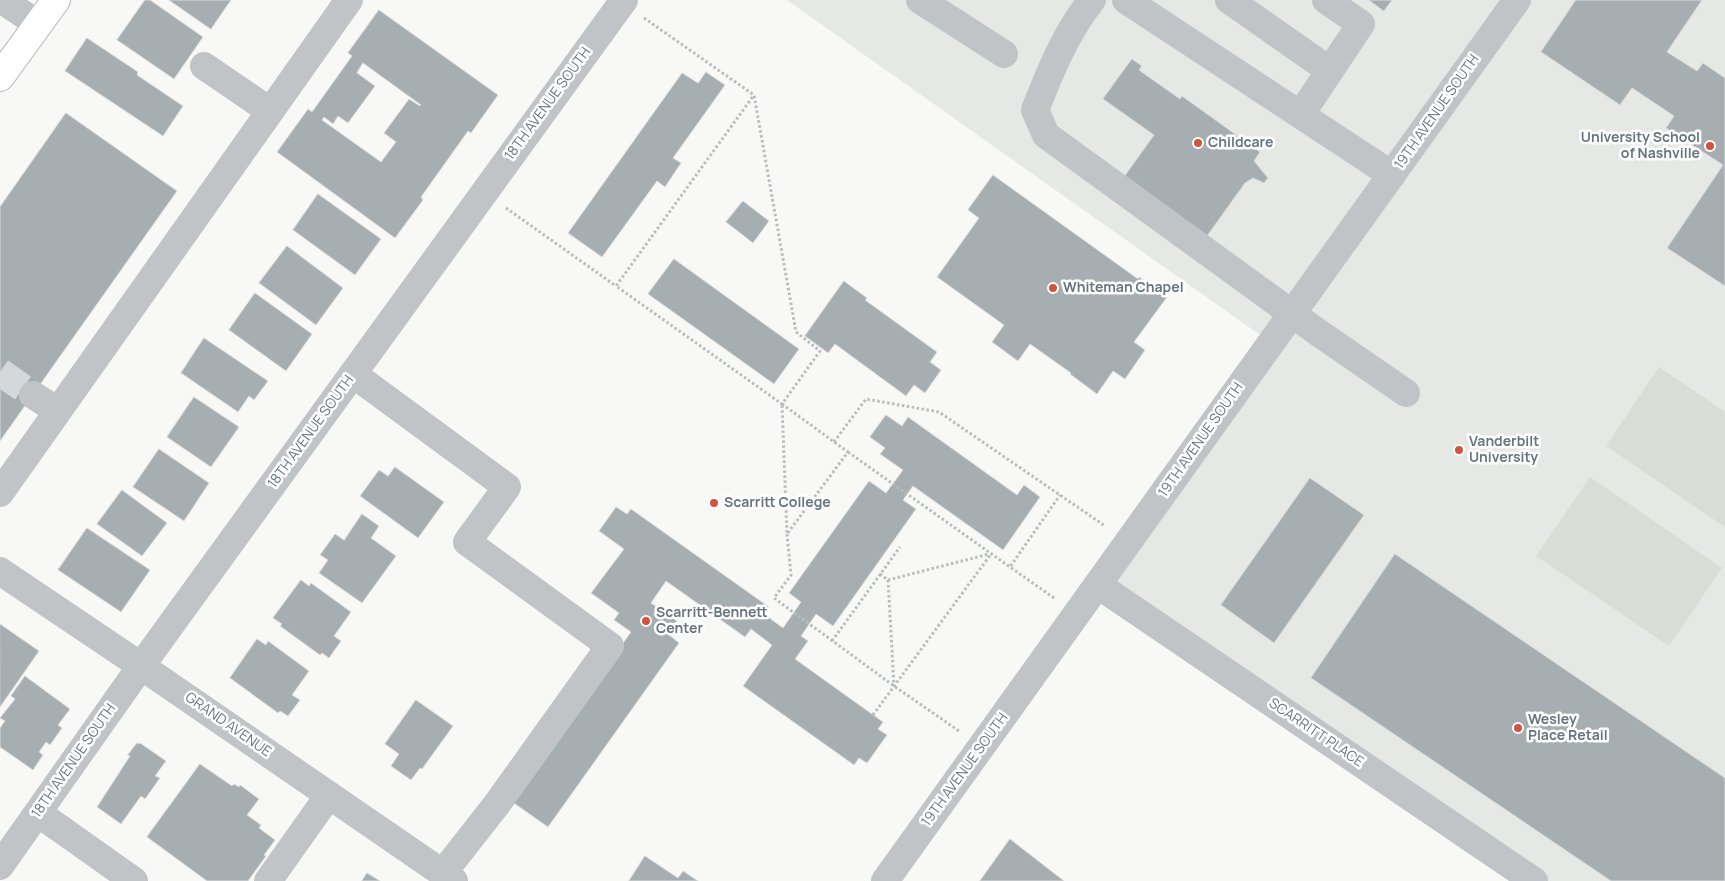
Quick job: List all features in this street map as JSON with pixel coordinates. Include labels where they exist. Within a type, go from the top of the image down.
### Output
[{"type":"main road","points":[[0,76],[56,0]]},
{"type":"street","points":[[2,0],[38,24]]},
{"type":"street","points":[[0,493],[349,0]]},
{"type":"street","points":[[920,0],[1004,54]]},
{"type":"street","points":[[1092,0],[1084,10],[1064,45],[1035,110],[1046,135],[1406,393]]},
{"type":"street","points":[[1126,0],[1392,175]]},
{"type":"street","points":[[1229,0],[1329,70]]},
{"type":"street","points":[[1300,114],[1361,24],[1326,0]]},
{"type":"street","name":"19TH AVENUE SOUTH","points":[[885,881],[1517,0]]},
{"type":"street","name":"18TH AVENUE SOUTH","points":[[5,849],[38,813],[141,666],[353,374],[633,9]]},
{"type":"street","points":[[204,66],[270,111]]},
{"type":"street","points":[[353,374],[507,487],[467,542],[610,646],[497,804],[448,877]]},
{"type":"street","points":[[33,395],[58,411]]},
{"type":"street","name":"GRAND AVENUE","points":[[0,571],[448,877]]},
{"type":"street","name":"SCARRITT PLACE","points":[[1098,585],[1534,881]]},
{"type":"street","points":[[268,881],[329,796]]},
{"type":"street","points":[[38,813],[134,881]]},
{"type":"path","points":[[633,9],[754,95],[796,332],[820,350],[782,404],[791,575],[774,598],[981,748]]},
{"type":"path","points":[[616,286],[754,95]]},
{"type":"path","points":[[505,208],[1054,598]]},
{"type":"path","points":[[834,442],[866,399],[940,412],[1105,526]]},
{"type":"path","points":[[788,534],[848,452]]},
{"type":"path","points":[[1010,567],[1060,495]]},
{"type":"path","points":[[832,641],[900,547]]},
{"type":"path","points":[[888,580],[991,554]]},
{"type":"path","points":[[873,715],[991,554]]},
{"type":"path","points":[[880,574],[888,580],[894,686]]},
{"type":"shaded area","name":"Vanderbilt University","points":[[787,0],[1725,0],[1725,881],[1545,881],[1098,585],[1270,342]]},
{"type":"shaded area","points":[[1659,367],[1725,412],[1725,527],[1606,446]]},
{"type":"shaded area","points":[[1590,477],[1722,568],[1669,646],[1536,556]]},
{"type":"building","points":[[145,0],[150,0],[203,37],[174,79],[117,40]]},
{"type":"building","points":[[169,0],[231,0],[211,29]]},
{"type":"building","points":[[1369,0],[1392,0],[1384,11]]},
{"type":"building","name":"University School of Nashville","points":[[1576,0],[1702,0],[1667,52],[1697,71],[1703,63],[1725,78],[1725,286],[1667,248],[1723,165],[1666,128],[1674,116],[1632,88],[1620,105],[1541,52]]},
{"type":"building","points":[[379,10],[498,95],[471,133],[468,131],[421,197],[423,200],[395,238],[277,152],[308,109],[312,112],[352,56],[348,53]],"holes":[[[363,63],[421,105],[409,99],[384,133],[396,142],[381,162],[322,120],[324,117],[333,124],[338,116],[348,123],[375,86],[357,73]]]},
{"type":"building","points":[[87,38],[138,72],[137,75],[183,106],[163,136],[65,71]]},
{"type":"building","name":"Childcare","points":[[1132,59],[1142,66],[1139,70],[1180,99],[1182,96],[1260,152],[1254,161],[1268,178],[1264,183],[1253,178],[1245,183],[1207,236],[1124,177],[1154,135],[1103,99]]},
{"type":"building","points":[[706,72],[725,85],[673,158],[681,163],[665,187],[657,181],[602,257],[568,233],[682,73],[698,83]]},
{"type":"building","points":[[66,113],[177,191],[0,441],[0,207]]},
{"type":"building","name":"Whiteman Chapel","points":[[993,175],[1138,279],[1139,277],[1167,297],[1134,342],[1145,350],[1125,379],[1113,371],[1097,394],[1030,344],[1018,361],[992,342],[1004,325],[937,277],[979,218],[968,210]]},
{"type":"building","points":[[318,194],[381,239],[355,275],[293,230]]},
{"type":"building","points":[[743,201],[769,221],[753,243],[726,222]]},
{"type":"building","points":[[287,246],[343,288],[316,325],[259,283]]},
{"type":"building","points":[[674,259],[799,349],[774,384],[648,294]]},
{"type":"building","points":[[844,281],[867,298],[865,300],[937,352],[930,362],[941,370],[925,393],[914,385],[906,396],[835,344],[828,353],[805,336]]},
{"type":"building","points":[[255,293],[312,334],[286,371],[229,330]]},
{"type":"building","points":[[204,338],[268,381],[254,400],[249,396],[238,412],[181,373]]},
{"type":"building","points":[[194,397],[239,427],[211,467],[167,437]]},
{"type":"building","name":"Scarritt-Bennett Center","points":[[886,415],[902,426],[908,417],[1017,495],[1024,485],[1040,497],[1003,550],[913,486],[903,500],[916,509],[833,626],[816,614],[801,636],[808,641],[795,659],[883,722],[878,729],[887,735],[867,763],[859,758],[854,765],[743,686],[772,645],[751,629],[745,637],[666,581],[651,603],[677,621],[668,634],[679,643],[548,827],[511,801],[631,632],[614,620],[619,613],[591,593],[624,549],[599,531],[616,507],[627,514],[631,509],[769,607],[764,614],[783,628],[801,602],[789,593],[869,481],[886,493],[903,470],[880,454],[885,448],[870,437]]},
{"type":"building","points":[[159,449],[209,483],[184,521],[133,487]]},
{"type":"building","points":[[395,467],[444,502],[418,538],[360,496],[379,470],[388,476]]},
{"type":"building","points":[[1310,478],[1364,515],[1274,643],[1221,605]]},
{"type":"building","points":[[122,490],[167,523],[142,556],[97,524]]},
{"type":"building","points":[[362,514],[379,526],[371,538],[396,556],[362,603],[319,573],[328,560],[320,555],[335,534],[344,540]]},
{"type":"building","points":[[87,528],[150,570],[121,612],[58,570]]},
{"type":"building","name":"Wesley Place Retail","points":[[1395,554],[1725,778],[1725,881],[1611,881],[1311,678]]},
{"type":"building","points":[[301,580],[309,586],[311,583],[351,612],[334,636],[341,641],[329,658],[322,653],[320,655],[280,626],[282,624],[273,618]]},
{"type":"building","points":[[0,624],[39,651],[0,707]]},
{"type":"building","points":[[257,639],[266,645],[268,641],[309,671],[292,695],[300,700],[288,716],[280,711],[278,713],[230,678]]},
{"type":"building","points":[[25,676],[70,709],[58,725],[62,728],[50,745],[46,742],[39,752],[43,755],[33,770],[0,747],[0,728],[5,721],[0,718],[15,699],[11,696]]},
{"type":"building","points":[[416,700],[453,726],[422,769],[420,768],[411,780],[391,766],[399,754],[385,744]]},
{"type":"building","points":[[137,743],[140,743],[166,761],[155,776],[160,778],[145,799],[141,796],[121,824],[97,807]]},
{"type":"building","points":[[200,764],[232,786],[234,784],[239,787],[240,785],[259,799],[247,815],[261,825],[259,828],[275,840],[248,881],[207,881],[147,837]]},
{"type":"building","points":[[1010,839],[1064,881],[980,881]]},
{"type":"building","points":[[645,856],[678,878],[683,871],[698,881],[629,881]]},
{"type":"building","points":[[367,873],[380,881],[362,881]]},
{"type":"tunnel","points":[[0,372],[33,395]]},
{"type":"place","name":"Childcare","points":[[1198,143]]},
{"type":"place","name":"University School of Nashville","points":[[1710,146]]},
{"type":"place","name":"Whiteman Chapel","points":[[1053,288]]},
{"type":"place","name":"Vanderbilt University","points":[[1459,450]]},
{"type":"place","name":"Scarritt College","points":[[714,503]]},
{"type":"place","name":"Scarritt-Bennett Center","points":[[646,621]]},
{"type":"place","name":"Wesley Place Retail","points":[[1518,728]]}]
